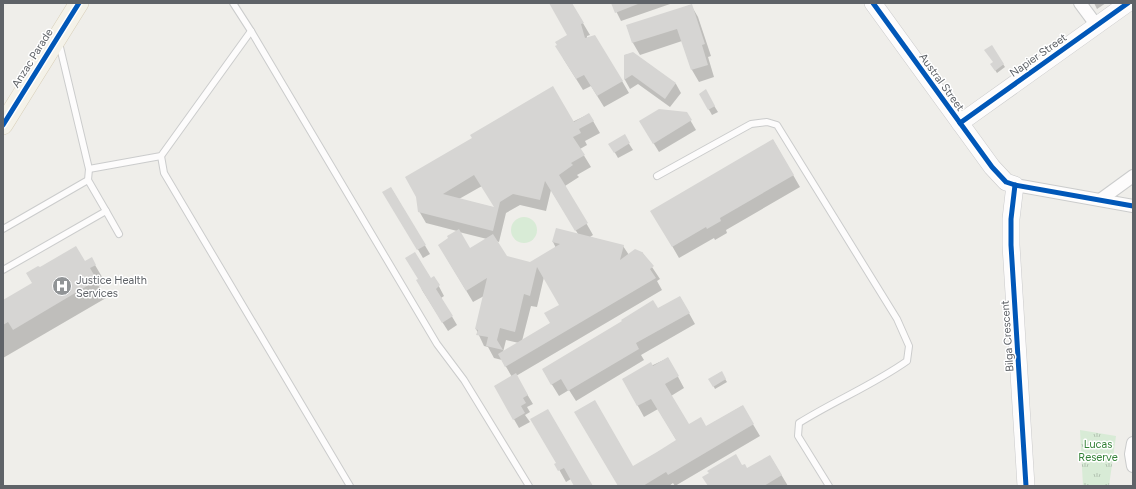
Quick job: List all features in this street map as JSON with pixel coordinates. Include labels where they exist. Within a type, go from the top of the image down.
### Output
[{"type":"main road","name":"Anzac Parade","points":[[3,125],[79,3]]},
{"type":"street","name":"Austral Street","points":[[874,3],[999,176],[1006,182],[1015,186],[1133,206]]},
{"type":"street","points":[[1080,3],[1097,26]]},
{"type":"street","name":"Napier Street","points":[[960,123],[1128,3]]},
{"type":"street","points":[[1100,200],[1133,176]]},
{"type":"street","name":"Bilga Crescent","points":[[1015,186],[1011,208],[1011,245],[1026,486]]},
{"type":"street","points":[[1133,443],[1133,466]]},
{"type":"lane","points":[[232,3],[251,31],[437,344],[464,380],[529,486]]},
{"type":"lane","points":[[89,169],[161,156],[251,31]]},
{"type":"lane","points":[[57,37],[89,169],[88,180],[119,234]]},
{"type":"lane","points":[[657,176],[752,124],[767,122],[777,125],[897,319],[909,346],[907,361],[888,375],[826,406],[799,423],[798,436],[829,486]]},
{"type":"lane","points":[[161,156],[164,174],[350,486]]},
{"type":"lane","points":[[3,229],[88,180]]},
{"type":"lane","points":[[3,270],[106,211]]},
{"type":"green space","points":[[524,217],[533,221],[537,230],[533,239],[524,243],[515,239],[511,230],[515,221]]},
{"type":"green space","name":"Lucas Reserve","points":[[1080,430],[1116,436],[1109,486],[1083,486]]},
{"type":"building","points":[[549,3],[572,3],[584,23],[581,24],[585,38],[595,35],[623,81],[597,96],[584,75],[576,79],[555,46],[557,45],[555,42],[567,35]]},
{"type":"building","points":[[611,3],[638,3],[638,4],[615,13]]},
{"type":"building","points":[[692,4],[705,44],[702,45],[708,65],[691,70],[677,29],[632,43],[626,25]]},
{"type":"building","points":[[992,45],[1004,64],[995,71],[990,64],[993,62],[984,50]]},
{"type":"building","points":[[633,52],[676,83],[665,99],[632,75],[624,80],[624,55]]},
{"type":"building","points":[[553,86],[574,122],[589,113],[594,121],[579,129],[581,133],[573,137],[585,155],[571,163],[573,165],[559,175],[588,223],[575,231],[545,181],[540,200],[513,194],[500,202],[493,231],[418,212],[416,197],[405,177],[472,138],[470,135]],"holes":[[[474,175],[494,207],[443,194]]]},
{"type":"building","points":[[706,89],[715,106],[708,110],[699,94]]},
{"type":"building","points":[[659,109],[687,112],[692,120],[653,144],[639,121]]},
{"type":"building","points":[[625,134],[630,143],[614,153],[608,144]]},
{"type":"building","points":[[773,139],[794,175],[720,218],[721,221],[707,229],[706,227],[672,247],[650,211]]},
{"type":"building","points":[[391,187],[426,245],[417,250],[382,192]]},
{"type":"building","points":[[556,228],[624,245],[620,260],[635,249],[642,252],[654,266],[650,269],[656,278],[505,367],[498,354],[550,323],[544,313],[559,305],[537,267],[530,296],[524,294],[515,332],[500,328],[497,340],[503,350],[486,346],[488,337],[476,335],[478,330],[475,329],[487,278],[466,291],[438,245],[448,238],[447,236],[459,229],[470,248],[493,234],[507,256],[530,262],[560,244],[552,242]]},
{"type":"building","points":[[76,246],[85,261],[92,257],[96,265],[90,268],[97,280],[13,330],[8,322],[3,325],[3,300],[32,283],[26,273],[38,266],[40,267]]},
{"type":"building","points":[[415,252],[431,278],[434,276],[440,285],[436,289],[453,316],[442,323],[416,280],[418,279],[405,258]]},
{"type":"building","points":[[680,296],[690,313],[636,343],[639,349],[568,391],[561,379],[551,385],[542,369],[622,321],[621,320],[653,300],[658,308]]},
{"type":"building","points":[[668,357],[679,376],[665,384],[689,424],[701,417],[706,426],[743,405],[754,424],[668,475],[666,472],[643,486],[618,486],[574,412],[595,400],[633,466],[657,452],[676,440],[651,399],[637,406],[622,379],[651,362],[653,366]]},
{"type":"building","points":[[722,371],[726,379],[713,387],[708,379]]},
{"type":"building","points":[[516,373],[528,395],[523,398],[526,403],[521,406],[525,413],[513,420],[494,386]]},
{"type":"building","points":[[548,409],[593,486],[574,486],[564,468],[558,471],[554,464],[556,463],[530,419]]},
{"type":"building","points":[[736,454],[742,465],[745,464],[747,468],[770,455],[782,475],[764,486],[708,486],[702,477],[709,473],[707,471]]},
{"type":"cycle path","points":[[3,125],[79,3]]},
{"type":"cycle path","points":[[873,3],[992,167],[1006,182],[1015,185],[1133,206]]},
{"type":"cycle path","points":[[960,123],[1128,3]]},
{"type":"cycle path","points":[[1015,185],[1011,219],[1011,245],[1026,486]]},
{"type":"place","name":"Justice Health Services","points":[[62,286]]}]
